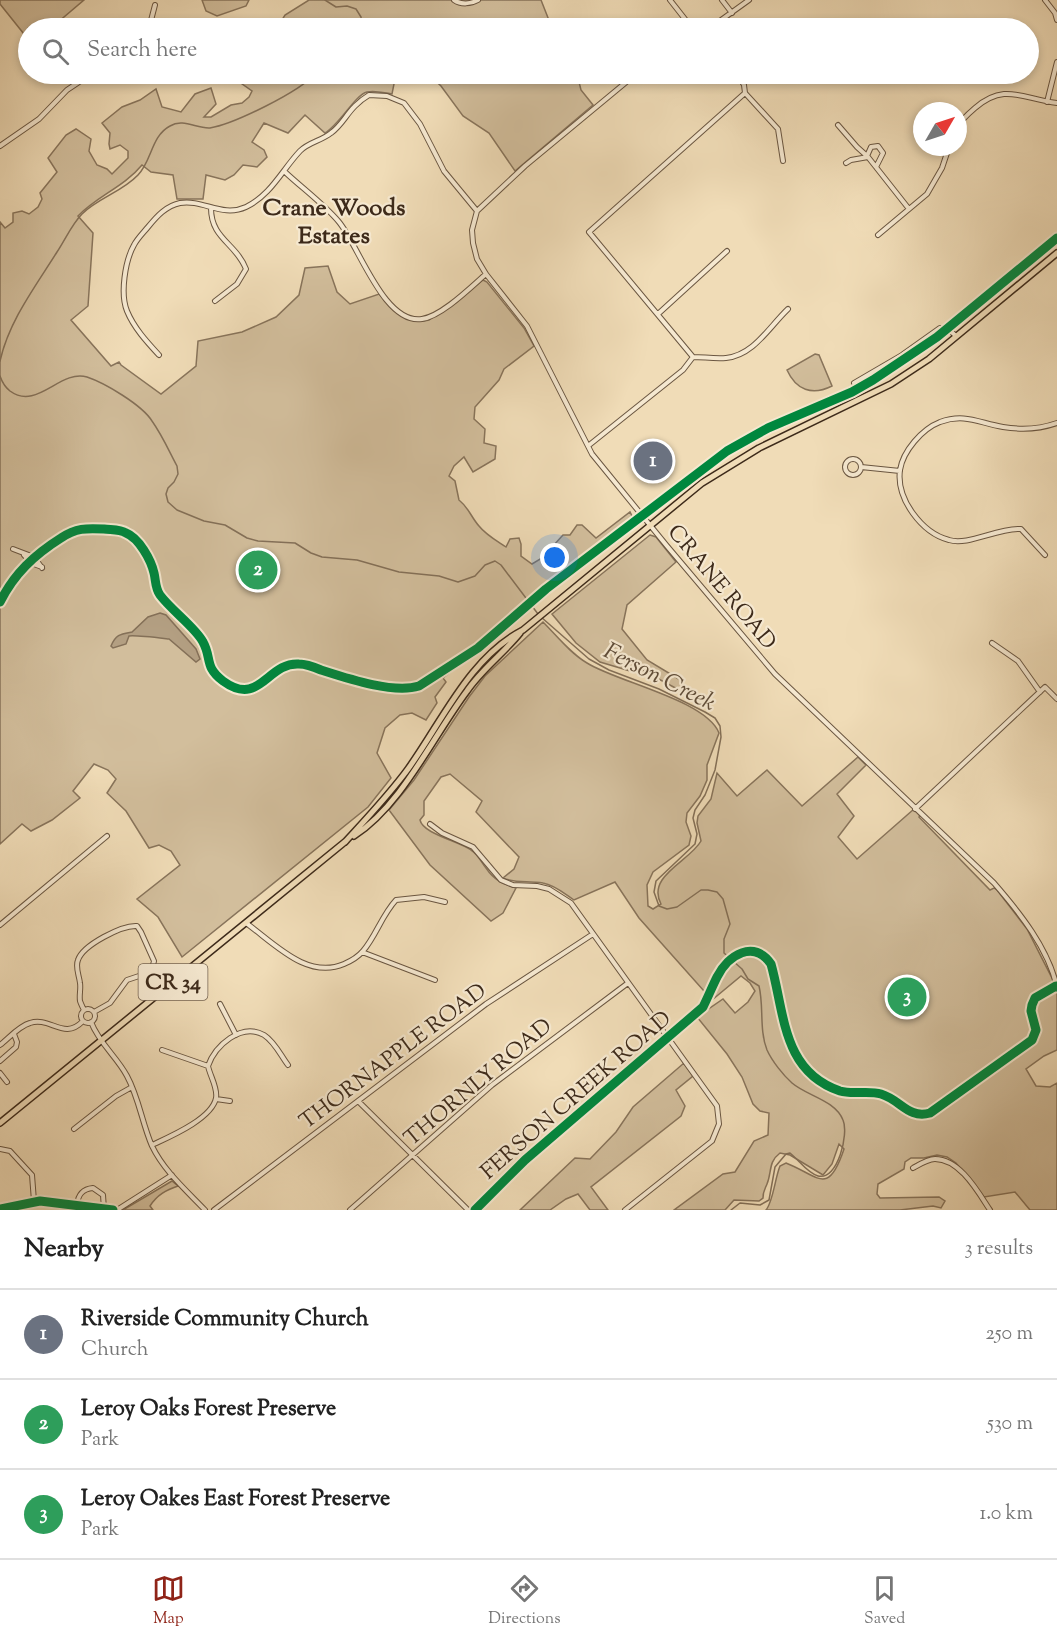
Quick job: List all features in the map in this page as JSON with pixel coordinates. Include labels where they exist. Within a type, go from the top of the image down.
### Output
[{"type":"main road","name":"CR 34","points":[[0,1123],[245,922],[358,833],[391,800],[414,771],[467,690],[523,630],[677,502],[728,466],[774,440],[891,384],[929,358],[1057,253]]},
{"type":"street","points":[[454,0],[458,3],[473,3],[478,0]]},
{"type":"street","points":[[670,0],[684,18]]},
{"type":"street","points":[[722,0],[732,13]]},
{"type":"street","points":[[725,18],[749,0]]},
{"type":"street","points":[[1045,0],[1055,13],[1057,20]]},
{"type":"street","points":[[152,18],[155,5]]},
{"type":"street","points":[[1047,102],[1057,62]]},
{"type":"street","points":[[0,146],[32,124],[76,84]]},
{"type":"street","points":[[159,355],[136,328],[126,309],[125,278],[134,244],[159,214],[169,206],[195,203],[231,211],[247,207],[266,193],[305,146],[329,135],[340,126],[354,107],[369,95],[387,96],[404,103],[420,124],[444,171],[477,211],[525,166],[624,84]]},
{"type":"street","points":[[743,84],[745,93],[778,129],[783,161]]},
{"type":"street","points":[[745,93],[589,232],[693,357],[727,358],[742,353],[756,344],[788,309]]},
{"type":"street","points":[[967,115],[995,94],[1007,93],[1057,103]]},
{"type":"street","points":[[838,125],[868,156],[909,209]]},
{"type":"street","points":[[868,156],[871,147],[878,146],[882,149],[882,158],[876,167]]},
{"type":"street","points":[[846,163],[868,156]]},
{"type":"street","points":[[878,235],[934,184],[945,156]]},
{"type":"street","points":[[285,172],[338,220],[380,292],[394,308],[408,317],[421,319],[434,315],[486,274]]},
{"type":"street","points":[[211,208],[213,226],[218,235],[237,252],[246,268],[237,284],[214,300]]},
{"type":"street","name":"CRANE ROAD","points":[[477,211],[472,230],[477,259],[527,326],[592,454],[775,674],[994,883],[1040,946],[1056,978],[1057,987]]},
{"type":"street","points":[[658,314],[727,251]]},
{"type":"street","points":[[854,383],[902,355],[940,328],[947,328],[956,336]]},
{"type":"street","points":[[588,446],[683,369],[693,357]]},
{"type":"street","points":[[1045,555],[1021,529],[1009,528],[972,539],[951,541],[931,533],[911,512],[903,491],[900,471],[910,449],[921,435],[938,423],[960,417],[1002,427],[1028,429],[1057,423]]},
{"type":"street","points":[[854,459],[861,467],[857,473],[852,475],[846,471],[845,466],[849,460],[854,459]]},
{"type":"street","points":[[861,467],[900,471]]},
{"type":"street","points":[[13,549],[24,555]]},
{"type":"street","points":[[992,643],[1018,661],[1040,692]]},
{"type":"street","points":[[915,809],[1045,687],[1057,699]]},
{"type":"street","points":[[430,824],[442,833],[473,848],[501,880],[513,885],[544,887],[565,898],[717,1106],[719,1124],[712,1142],[625,1210]]},
{"type":"street","points":[[0,925],[107,836]]},
{"type":"street","points":[[245,922],[296,959],[314,968],[336,967],[354,959],[362,952],[386,912],[396,900],[424,897],[445,902]]},
{"type":"street","points":[[84,1010],[80,1001],[77,966],[79,958],[112,932],[137,927],[154,961],[154,966],[148,973],[127,980],[110,1003],[94,1012]]},
{"type":"street","name":"THORNAPPLE ROAD","points":[[214,1210],[486,1004],[593,934]]},
{"type":"street","points":[[362,952],[435,980]]},
{"type":"street","name":"THORNLY ROAD","points":[[350,1210],[492,1085],[629,983]]},
{"type":"street","points":[[220,1004],[236,1035]]},
{"type":"street","name":"FERSON CREEK ROAD","points":[[475,1210],[525,1160],[702,1007]]},
{"type":"street","points":[[84,1010],[90,1009],[94,1012]]},
{"type":"street","points":[[83,1021],[81,1015],[84,1010]]},
{"type":"street","points":[[91,1022],[95,1017],[94,1012]]},
{"type":"street","points":[[83,1021],[91,1022]]},
{"type":"street","points":[[0,1046],[31,1022],[40,1022],[68,1030],[83,1021]]},
{"type":"street","points":[[91,1022],[101,1040],[119,1063],[132,1087],[152,1145],[172,1175],[205,1210]]},
{"type":"street","points":[[152,1145],[190,1126],[208,1112],[216,1099],[216,1090],[208,1066],[216,1049],[236,1035],[252,1032],[266,1036],[288,1065]]},
{"type":"street","points":[[0,1061],[16,1047],[14,1034]]},
{"type":"street","points":[[162,1050],[208,1066]]},
{"type":"street","points":[[0,1073],[7,1082]]},
{"type":"street","points":[[74,1129],[116,1096],[132,1087]]},
{"type":"street","points":[[216,1099],[230,1101]]},
{"type":"street","points":[[358,1101],[468,1210]]},
{"type":"street","points":[[0,1149],[10,1150],[32,1175],[34,1201]]},
{"type":"street","points":[[913,1168],[934,1159],[949,1162],[961,1171],[990,1210]]},
{"type":"street","points":[[0,1209],[34,1201],[115,1210],[172,1175]]},
{"type":"street","points":[[77,1205],[78,1197],[82,1192],[93,1188],[103,1195],[104,1209]]},
{"type":"shaded area","points":[[0,0],[84,0],[63,18],[18,18],[18,26],[0,4]]},
{"type":"shaded area","points":[[202,0],[249,0],[246,6],[217,16],[206,11]]},
{"type":"shaded area","points":[[309,0],[541,0],[548,18],[283,18]]},
{"type":"shaded area","points":[[242,84],[394,84],[392,94],[373,91],[362,94],[325,133],[305,115],[288,133],[264,123],[252,142],[264,150],[267,157],[257,167],[243,165],[234,175],[225,180],[206,175],[203,199],[177,199],[173,175],[151,172],[142,165],[135,173],[85,209],[78,216],[93,233],[88,306],[71,320],[111,366],[119,362],[161,394],[196,366],[198,341],[242,332],[276,317],[299,295],[305,268],[328,266],[337,292],[350,304],[379,294],[400,315],[413,321],[429,320],[483,280],[524,328],[534,346],[504,369],[499,380],[475,407],[474,419],[485,429],[484,443],[496,446],[495,459],[473,472],[464,457],[454,466],[449,476],[455,481],[459,500],[482,529],[506,547],[510,539],[519,538],[521,556],[532,564],[542,558],[563,535],[570,535],[577,525],[582,525],[596,538],[630,512],[633,518],[569,570],[541,589],[507,621],[498,625],[464,661],[443,678],[446,682],[435,697],[437,703],[426,720],[412,713],[400,715],[385,728],[377,753],[391,778],[368,807],[182,957],[158,917],[137,899],[180,865],[171,851],[159,845],[149,848],[126,811],[107,793],[116,779],[108,770],[94,764],[73,791],[80,798],[52,820],[31,831],[22,824],[0,844],[0,222],[5,228],[13,222],[13,213],[22,211],[29,214],[38,207],[42,199],[40,193],[57,172],[48,158],[66,135],[76,129],[91,139],[89,151],[97,165],[112,174],[128,158],[128,151],[120,145],[110,149],[110,133],[102,123],[122,107],[140,100],[156,89],[162,107],[181,112],[195,94],[211,88],[216,104],[204,117],[211,117],[231,105],[242,103],[252,91]]},
{"type":"shaded area","points":[[439,84],[580,84],[581,90],[593,105],[515,171],[489,133],[463,116]]},
{"type":"shaded area","points":[[815,354],[819,355],[832,386],[811,391],[795,382],[787,370]]},
{"type":"shaded area","points":[[650,535],[656,537],[676,562],[627,605],[622,629],[647,660],[682,681],[681,691],[642,670],[630,671],[600,662],[576,643],[552,614]]},
{"type":"shaded area","points":[[160,613],[166,615],[196,649],[200,659],[196,662],[169,639],[129,636],[126,644],[113,648],[111,646],[119,635],[132,632],[148,617]]},
{"type":"shaded area","points":[[543,622],[569,649],[587,663],[679,701],[711,721],[719,733],[707,765],[707,780],[700,796],[687,813],[686,822],[691,836],[689,845],[653,872],[647,885],[648,906],[653,909],[661,904],[658,894],[659,885],[664,877],[701,841],[697,823],[698,816],[711,799],[717,773],[737,796],[767,770],[802,806],[858,757],[866,765],[837,794],[854,816],[838,837],[857,859],[914,809],[919,817],[990,890],[994,888],[997,890],[1027,929],[1057,988],[1057,1050],[1026,1069],[1036,1086],[1050,1087],[1057,1083],[1057,1210],[1030,1210],[1015,1192],[984,1197],[956,1163],[947,1157],[937,1155],[911,1158],[905,1162],[904,1169],[878,1184],[877,1194],[880,1198],[939,1197],[945,1201],[941,1208],[933,1206],[900,1210],[766,1210],[780,1166],[786,1163],[815,1177],[827,1178],[833,1173],[844,1149],[839,1144],[832,1164],[823,1175],[790,1155],[780,1153],[772,1164],[763,1198],[759,1201],[734,1200],[725,1210],[674,1210],[723,1174],[735,1172],[754,1141],[768,1135],[769,1113],[760,1111],[753,1104],[742,1077],[727,1054],[697,1017],[723,999],[735,1013],[748,1002],[755,991],[750,983],[741,976],[712,1000],[639,918],[615,882],[574,900],[547,884],[503,878],[514,869],[519,857],[476,812],[482,801],[450,774],[441,777],[424,801],[424,815],[420,820],[428,829],[473,852],[496,879],[516,888],[503,913],[491,921],[430,865],[389,810],[414,780],[485,676]]},
{"type":"shaded area","points":[[684,1063],[693,1076],[676,1090],[685,1106],[681,1116],[591,1187],[608,1210],[590,1210],[578,1194],[550,1210],[520,1210],[575,1158],[590,1159],[616,1132],[633,1107]]},
{"type":"shaded area","points":[[172,1181],[178,1186],[166,1191],[156,1199],[150,1206],[153,1210],[123,1210]]},
{"type":"waterway","name":"Ferson Creek","points":[[325,0],[336,7],[347,6],[356,9],[361,18]]},
{"type":"waterway","name":"Ferson Creek","points":[[0,361],[16,318],[75,222],[88,208],[125,186],[138,175],[164,130],[180,123],[205,128],[221,125],[266,106],[302,84]]},
{"type":"waterway","name":"Ferson Creek","points":[[0,376],[8,389],[20,396],[39,393],[77,376],[87,377],[113,389],[140,408],[152,421],[177,466],[178,474],[166,494],[168,502],[177,510],[204,521],[225,525],[247,538],[258,541],[295,543],[322,557],[357,560],[399,572],[439,576],[458,582],[475,576],[485,565],[495,561],[501,565],[538,614]]},
{"type":"waterway","name":"Ferson Creek","points":[[541,617],[589,659],[609,670],[659,689],[705,712],[715,718],[720,726],[721,737],[715,770],[693,818],[697,834],[695,844],[656,881],[654,892],[659,906],[667,909],[677,907],[701,890],[717,892],[723,899],[730,924],[724,939],[724,953],[742,969],[748,979],[759,986],[763,1034],[769,1054],[778,1068],[798,1088],[834,1108],[843,1120],[844,1126],[840,1155],[836,1164],[825,1176],[814,1174],[790,1153],[786,1154],[775,1167],[769,1200],[760,1205],[740,1203],[731,1210]]},
{"type":"cycle path","points":[[0,602],[26,566],[42,551],[66,535],[76,530],[86,529],[118,530],[131,536],[140,544],[150,562],[160,595],[200,637],[217,676],[236,688],[255,687],[288,665],[299,664],[383,687],[419,686],[478,648],[546,589],[727,451],[768,428],[852,392],[873,380],[937,337],[1057,238]]},
{"type":"cycle path","points":[[475,1210],[525,1160],[703,1007],[722,969],[734,957],[742,953],[757,952],[771,964],[789,1039],[796,1055],[807,1070],[821,1082],[840,1091],[881,1094],[910,1111],[922,1114],[930,1113],[1032,1040],[1036,1030],[1031,1011],[1035,998],[1057,987]]},
{"type":"cycle path","points":[[0,1209],[40,1201],[113,1210]]},
{"type":"place","name":"Riverside Community Church","points":[[653,461]]},
{"type":"place","name":"Leroy Oaks Forest Preserve","points":[[258,570]]},
{"type":"place","name":"Leroy Oakes East Forest Preserve","points":[[907,997]]},
{"type":"district","name":"Crane Woods Estates","points":[[334,221]]}]
